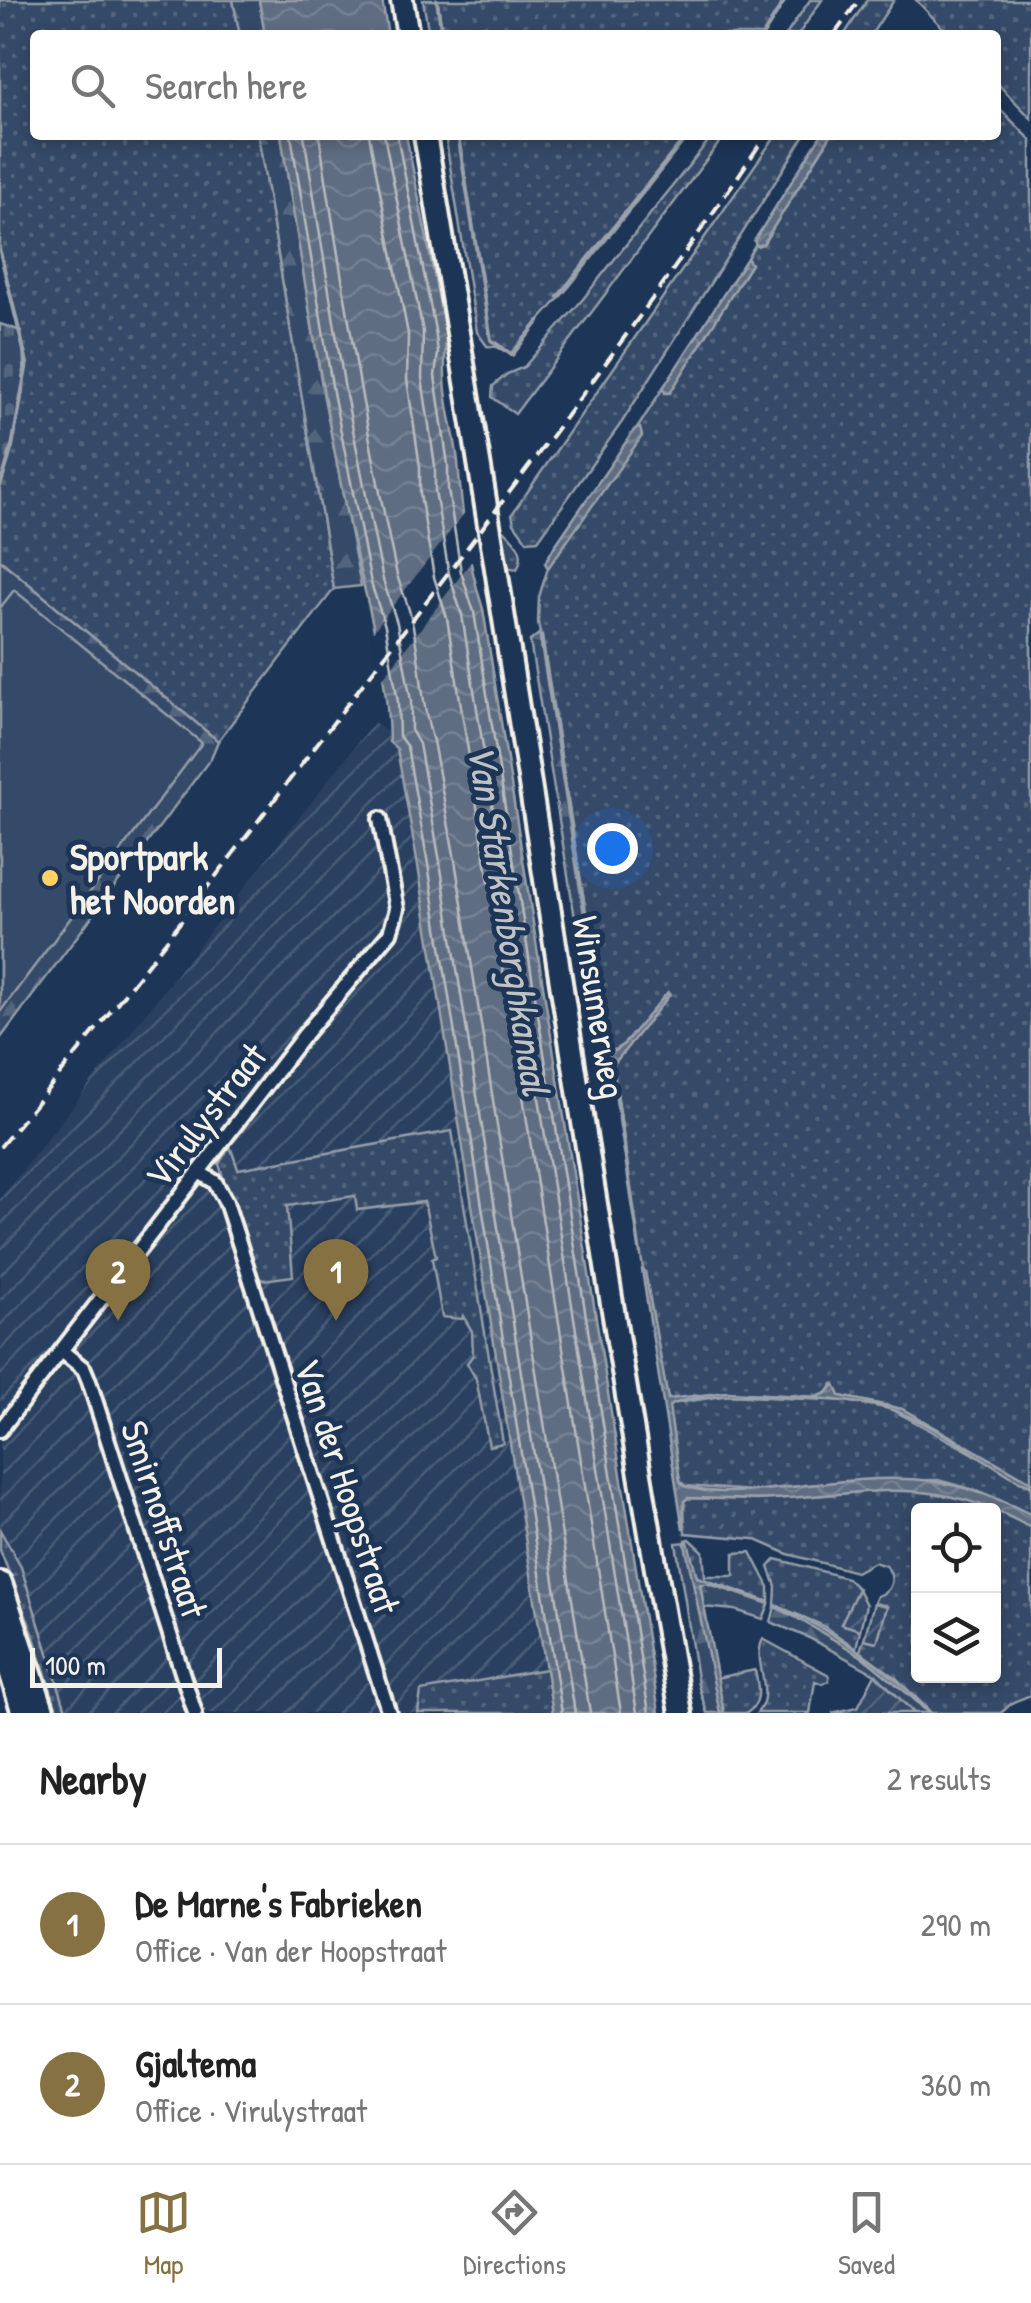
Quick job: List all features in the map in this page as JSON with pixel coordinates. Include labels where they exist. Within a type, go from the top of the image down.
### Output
[{"type":"highway","points":[[0,1584],[43,1713]]},
{"type":"highway","points":[[0,1636],[24,1713]]},
{"type":"main road","points":[[402,0],[407,30]]},
{"type":"main road","name":"Winsumerweg","points":[[426,140],[681,1713]]},
{"type":"street","name":"Virulystraat","points":[[0,1430],[305,1034],[390,934],[397,909],[380,819]]},
{"type":"street","name":"Van der Hoopstraat","points":[[199,1172],[214,1182],[226,1202],[389,1713]]},
{"type":"street","name":"Smirnoffstraat","points":[[63,1352],[84,1370],[90,1381],[195,1713]]},
{"type":"shaded area","points":[[374,722],[403,745],[561,1713],[63,1713],[0,1538],[0,1199]]},
{"type":"green space","points":[[0,0],[233,0],[239,30],[30,30],[30,140],[259,140],[334,589],[218,741],[0,560],[0,487],[12,447],[27,363],[0,252]]},
{"type":"green space","points":[[233,0],[259,0],[264,30],[239,30]]},
{"type":"green space","points":[[423,0],[786,0],[765,30],[428,30]]},
{"type":"green space","points":[[810,0],[822,0],[801,30],[789,30]]},
{"type":"green space","points":[[867,0],[894,0],[874,30],[847,30]]},
{"type":"green space","points":[[916,0],[1031,0],[1031,118],[1001,87],[1001,30],[945,30]]},
{"type":"green space","points":[[1001,110],[1031,140],[1031,1482],[902,1409],[840,1396],[833,1384],[827,1393],[817,1397],[727,1392],[666,1398],[613,1065],[670,994],[624,1044],[609,1053],[538,622],[539,597],[548,568],[663,388],[670,392],[751,264],[747,258],[755,245],[763,244],[828,140],[1001,140]]},
{"type":"green space","points":[[259,140],[282,140],[323,393],[361,586],[334,589]]},
{"type":"green space","points":[[446,140],[685,140],[569,287],[510,354],[487,346],[477,332]]},
{"type":"green space","points":[[709,140],[721,140],[515,414],[492,397],[493,386],[524,367]]},
{"type":"green space","points":[[773,140],[802,140],[622,422],[538,540],[527,541],[512,514]]},
{"type":"green space","points":[[0,324],[21,331],[24,371],[20,410],[0,487]]},
{"type":"green space","points":[[500,526],[520,550],[517,569],[505,567]]},
{"type":"green space","name":"Sportpark het Noorden","points":[[0,560],[218,741],[211,758],[0,1039]]},
{"type":"green space","name":"Sportpark het Noorden","points":[[14,590],[202,743],[0,1012],[0,608]]},
{"type":"green space","points":[[540,633],[602,1028],[592,1023],[530,641]]},
{"type":"green space","points":[[452,1131],[503,1443],[489,1446],[476,1379],[467,1363],[473,1355],[472,1331],[463,1316],[442,1317],[432,1259],[436,1257],[424,1202],[357,1210],[355,1196],[287,1206],[293,1276],[263,1280],[253,1275],[219,1164],[230,1146],[238,1169]]},
{"type":"green space","points":[[729,1395],[845,1401],[889,1408],[1031,1485],[1031,1515],[982,1492],[938,1480],[847,1481],[752,1491],[685,1486],[680,1481],[668,1408],[671,1404]]},
{"type":"green space","points":[[901,1489],[973,1503],[911,1503],[911,1683],[1001,1683],[1001,1513],[1031,1528],[1031,1695],[1013,1702],[1001,1713],[931,1713],[895,1677],[860,1651],[864,1639],[877,1642],[887,1607],[874,1603],[891,1584],[886,1566],[874,1562],[856,1572],[788,1554],[754,1539],[685,1533],[684,1501],[757,1500]]},
{"type":"green space","points":[[0,1530],[21,1567],[67,1713],[58,1713],[0,1550]]},
{"type":"green space","points":[[690,1539],[703,1551],[705,1576],[734,1576],[734,1553],[751,1552],[769,1587],[769,1602],[697,1577],[686,1540]]},
{"type":"green space","points":[[687,1542],[720,1713],[707,1713],[698,1685],[676,1543]]},
{"type":"green space","points":[[776,1559],[847,1578],[858,1589],[841,1624],[860,1630],[856,1648],[822,1625],[775,1605],[776,1586],[769,1567]]},
{"type":"green space","points":[[703,1582],[769,1604],[763,1619],[735,1610],[703,1607]]},
{"type":"green space","points":[[858,1589],[866,1605],[860,1630],[841,1624]]},
{"type":"green space","points":[[874,1603],[887,1606],[877,1642],[864,1639]]},
{"type":"green space","points":[[775,1607],[857,1653],[928,1713],[914,1713],[875,1674],[771,1622]]},
{"type":"green space","points":[[763,1639],[829,1675],[829,1681],[823,1684],[815,1681],[810,1713],[757,1713],[764,1695],[760,1657]]},
{"type":"green space","points":[[546,1669],[553,1713],[418,1713],[421,1691]]},
{"type":"green space","points":[[755,1670],[755,1704],[747,1713],[724,1713],[716,1678]]},
{"type":"green space","points":[[875,1674],[914,1713],[832,1713],[858,1707]]},
{"type":"water","points":[[259,0],[382,0],[387,30],[264,30]]},
{"type":"water","name":"Van Starkenborghkanaal","points":[[282,140],[407,140],[445,329],[445,387],[466,536],[483,609],[659,1713],[553,1713],[418,866],[397,749],[389,742],[379,654],[352,539]]},
{"type":"water","points":[[818,140],[828,140],[763,244],[757,246],[754,241]]},
{"type":"water","points":[[747,258],[751,264],[670,393],[665,393],[663,388]]},
{"type":"water","points":[[640,428],[642,436],[548,568],[545,563],[554,547],[635,429]]},
{"type":"water","points":[[542,636],[606,1039],[540,637]]},
{"type":"water","points":[[668,992],[613,1065],[640,1254],[609,1055],[624,1044]]},
{"type":"water","points":[[642,1270],[668,1399],[727,1392],[817,1397],[835,1384],[840,1396],[902,1409],[1031,1482],[1019,1481],[945,1435],[898,1412],[818,1398],[714,1396],[669,1406],[680,1481],[684,1486],[738,1492],[856,1480],[939,1482],[995,1498],[1026,1512],[1031,1515],[1031,1528],[1001,1513],[1001,1503],[875,1491],[763,1500],[688,1498],[684,1501],[683,1529]]},
{"type":"water","points":[[688,1542],[697,1577],[769,1602],[711,1583],[700,1584],[724,1713],[720,1713],[685,1544]]},
{"type":"water","points":[[775,1605],[859,1651],[931,1713],[863,1657]]},
{"type":"pier","points":[[466,511],[474,558],[380,682],[371,634]]},
{"type":"waterway","points":[[437,0],[441,30]]},
{"type":"waterway","points":[[766,30],[785,0]]},
{"type":"waterway","points":[[558,297],[683,140]]},
{"type":"waterway","points":[[459,141],[491,340],[512,355],[539,321]]},
{"type":"waterway","points":[[0,252],[27,363],[12,447],[0,487]]},
{"type":"railway","points":[[838,30],[859,0]]},
{"type":"railway","points":[[0,1147],[182,920],[516,484],[763,140]]},
{"type":"place","name":"Sportpark het Noorden","points":[[50,878]]},
{"type":"place","name":"Gjaltema","points":[[118,1321]]},
{"type":"place","name":"De Marne's Fabrieken","points":[[336,1321]]}]
